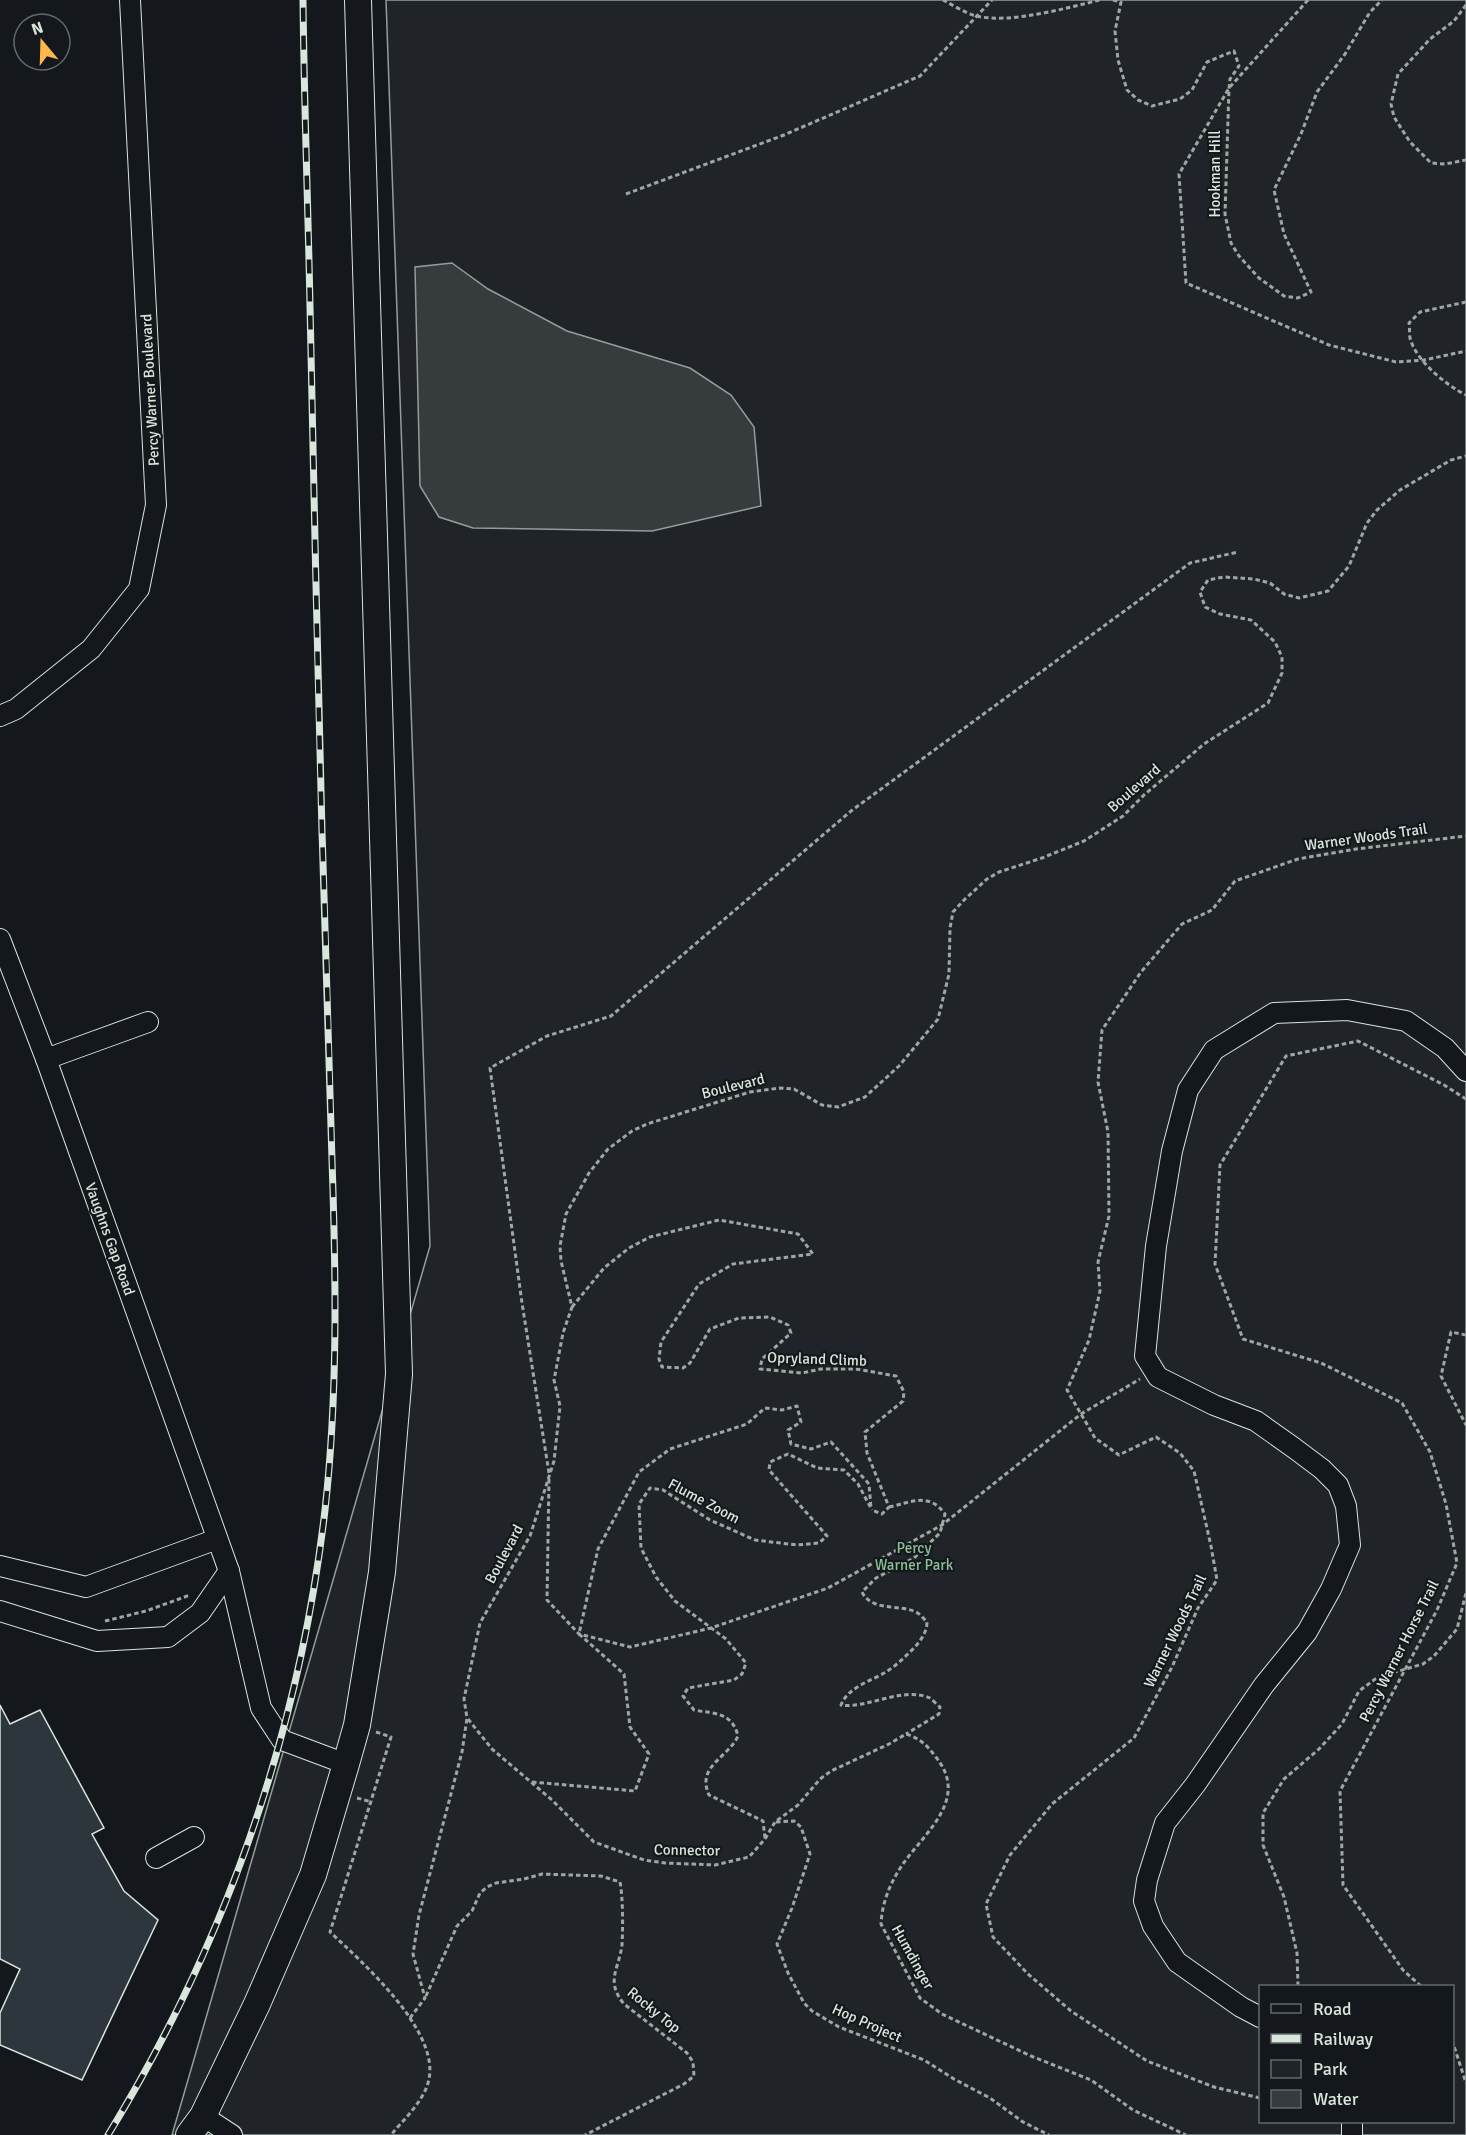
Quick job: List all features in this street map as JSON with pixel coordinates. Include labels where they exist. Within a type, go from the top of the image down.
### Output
[{"type":"main road","points":[[196,2126],[256,2004],[313,1875],[357,1725],[382,1572],[399,1374],[358,0]]},
{"type":"street","name":"Percy Warner Boulevard","points":[[0,716],[16,709],[91,649],[139,589],[156,505],[130,0]]},
{"type":"street","name":"Vaughns Gap Road","points":[[0,939],[46,1059],[229,1571],[261,1708],[282,1740],[346,1764]]},
{"type":"street","points":[[1259,2016],[1241,2007],[1177,1962],[1153,1926],[1144,1901],[1147,1880],[1164,1823],[1195,1785],[1264,1685],[1307,1632],[1331,1589],[1350,1545],[1346,1506],[1338,1485],[1322,1469],[1256,1421],[1158,1377],[1145,1356],[1156,1246],[1172,1151],[1188,1090],[1214,1050],[1274,1013],[1347,1010],[1406,1021],[1444,1048],[1466,1071]]},
{"type":"street","points":[[46,1059],[148,1022]]},
{"type":"street","points":[[0,1566],[86,1587],[218,1539]]},
{"type":"street","points":[[0,1611],[97,1641],[168,1637],[200,1613],[229,1571]]},
{"type":"street","points":[[156,1858],[194,1837]]},
{"type":"street","points":[[196,2126],[232,2135]]},
{"type":"path","points":[[943,0],[976,16],[1006,18],[1100,0]]},
{"type":"path","points":[[626,194],[784,135],[920,76],[992,0]]},
{"type":"path","name":"Hookman Hill","points":[[1113,0],[1121,2],[1115,31],[1118,60],[1127,90],[1138,100],[1152,106],[1179,99],[1192,90],[1207,62],[1234,51],[1239,66],[1230,79],[1229,88],[1225,214],[1231,243],[1239,256],[1259,278],[1284,296],[1298,298],[1311,292],[1284,234],[1274,190],[1301,134],[1317,92],[1345,54],[1370,12],[1382,0]]},
{"type":"path","points":[[1308,0],[1229,88],[1179,174],[1186,283],[1329,345],[1396,362],[1424,360],[1466,351]]},
{"type":"path","points":[[1466,5],[1454,21],[1430,39],[1398,74],[1391,104],[1394,117],[1410,142],[1431,163],[1446,164],[1466,160]]},
{"type":"path","points":[[1466,302],[1420,312],[1409,323],[1410,338],[1424,360],[1437,376],[1466,395]]},
{"type":"path","name":"Boulevard","points":[[425,1998],[413,1954],[420,1915],[462,1752],[467,1718],[464,1699],[480,1623],[530,1536],[554,1461],[560,1406],[554,1380],[563,1333],[572,1307],[561,1261],[560,1246],[566,1214],[590,1173],[608,1149],[632,1131],[647,1124],[750,1092],[780,1088],[794,1089],[822,1105],[837,1107],[865,1097],[899,1066],[938,1018],[948,974],[953,912],[964,900],[987,879],[999,872],[1083,841],[1123,816],[1204,744],[1268,703],[1282,673],[1281,657],[1275,642],[1251,620],[1220,614],[1205,607],[1200,592],[1208,580],[1224,577],[1254,579],[1270,583],[1284,594],[1299,598],[1328,591],[1349,566],[1367,523],[1377,510],[1400,490],[1451,460],[1466,456]]},
{"type":"path","points":[[531,1782],[635,1791],[649,1754],[630,1727],[624,1674],[579,1634],[547,1600],[549,1476],[522,1303],[490,1068],[547,1036],[611,1016],[851,811],[1190,563],[1238,552]]},
{"type":"path","name":"Warner Woods Trail","points":[[1259,2098],[1214,2087],[1147,2061],[1071,2012],[1028,1974],[993,1937],[986,1904],[1010,1855],[1052,1804],[1134,1738],[1172,1667],[1198,1608],[1217,1580],[1194,1471],[1180,1453],[1156,1437],[1119,1455],[1095,1438],[1067,1390],[1089,1340],[1100,1291],[1098,1262],[1109,1215],[1108,1132],[1098,1082],[1102,1030],[1141,972],[1182,924],[1212,909],[1235,881],[1298,859],[1356,849],[1466,836]]},
{"type":"path","name":"Percy Warner Horse Trail","points":[[1420,1985],[1403,1970],[1343,1885],[1340,1791],[1437,1610],[1456,1563],[1446,1504],[1430,1452],[1402,1403],[1321,1363],[1243,1339],[1215,1264],[1220,1165],[1286,1056],[1358,1041],[1444,1085],[1466,1099]]},
{"type":"path","name":"Opryland Climb","points":[[572,1307],[604,1268],[629,1248],[650,1237],[718,1220],[798,1234],[813,1254],[733,1264],[699,1284],[661,1342],[659,1359],[662,1367],[682,1368],[690,1363],[710,1329],[739,1318],[770,1317],[788,1326],[791,1333],[762,1359],[760,1369],[802,1373],[820,1369],[856,1369],[896,1376],[904,1392],[903,1401],[865,1432],[867,1453],[889,1507]]},
{"type":"path","points":[[1466,1335],[1451,1332],[1441,1376],[1466,1425]]},
{"type":"path","points":[[579,1634],[630,1647],[711,1628],[828,1588],[942,1525],[1081,1414],[1154,1370]]},
{"type":"path","points":[[579,1634],[598,1549],[639,1472],[670,1449],[747,1424],[765,1408],[782,1410],[797,1406],[801,1422],[788,1430],[791,1444],[811,1449],[831,1442],[869,1484],[872,1510],[882,1514],[889,1507],[925,1499],[938,1504],[945,1514],[942,1525]]},
{"type":"path","name":"Flume Zoom","points":[[765,1839],[763,1821],[709,1795],[705,1787],[708,1769],[734,1745],[738,1736],[736,1726],[724,1715],[694,1710],[683,1696],[688,1688],[734,1680],[742,1674],[746,1663],[726,1639],[675,1600],[656,1577],[641,1548],[639,1504],[650,1488],[663,1490],[710,1520],[754,1540],[797,1545],[819,1543],[827,1536],[769,1470],[770,1462],[788,1454],[817,1468],[844,1470],[858,1484],[872,1510]]},
{"type":"path","name":"Connector","points":[[467,1718],[492,1749],[552,1800],[594,1842],[644,1860],[665,1863],[715,1865],[749,1857],[765,1839],[775,1822],[798,1805],[820,1779],[831,1770],[889,1744],[939,1714],[940,1707],[930,1698],[914,1695],[884,1698],[848,1706],[841,1705],[844,1697],[850,1692],[905,1657],[920,1641],[927,1629],[927,1622],[917,1612],[877,1604],[865,1598],[862,1592],[876,1578],[914,1558],[940,1533],[942,1525]]},
{"type":"path","points":[[96,1623],[146,1611],[196,1592]]},
{"type":"path","points":[[1298,1985],[1298,1953],[1284,1897],[1263,1845],[1263,1813],[1284,1779],[1319,1749],[1342,1724],[1359,1691],[1378,1677],[1423,1664],[1434,1656],[1456,1629],[1466,1593]]},
{"type":"path","points":[[357,1725],[391,1737],[330,1932],[368,1969],[410,2018],[427,2052],[430,2069],[429,2080],[420,2099],[391,2135]]},
{"type":"path","name":"Humdinger","points":[[906,1734],[925,1743],[944,1767],[947,1779],[948,1798],[931,1830],[903,1864],[889,1888],[882,1913],[881,1924],[920,1998],[952,2019],[1031,2056],[1091,2080],[1133,2110],[1186,2135]]},
{"type":"path","points":[[357,1798],[372,1802]]},
{"type":"path","name":"Hop Project","points":[[775,1822],[794,1821],[801,1827],[810,1854],[777,1944],[804,2003],[812,2011],[839,2026],[924,2060],[990,2098],[1023,2122],[1048,2135]]},
{"type":"path","name":"Rocky Top","points":[[425,1998],[457,1926],[472,1911],[480,1893],[487,1887],[496,1883],[542,1874],[601,1876],[620,1882],[623,1895],[622,1946],[613,1975],[616,1995],[624,2004],[687,2053],[693,2062],[694,2076],[684,2084],[585,2135]]},
{"type":"path","points":[[410,2018],[425,1998]]},
{"type":"path","points":[[1454,2046],[1466,2083]]},
{"type":"green space","name":"Percy Warner Park","points":[[386,0],[1466,0],[1466,2135],[172,2135],[430,1246]]},
{"type":"water","points":[[452,263],[488,289],[567,331],[690,368],[731,395],[754,427],[761,506],[652,531],[473,528],[439,517],[420,486],[415,267]]},
{"type":"building","points":[[0,1705],[10,1724],[40,1710],[104,1828],[92,1834],[124,1891],[158,1920],[82,2080],[0,2045],[0,2013],[20,1969],[0,1959]]},
{"type":"railway","points":[[108,2135],[150,2062],[188,1987],[222,1911],[251,1834],[276,1755],[297,1675],[313,1593],[325,1510],[334,1379],[334,1247],[320,766],[303,0]]}]
